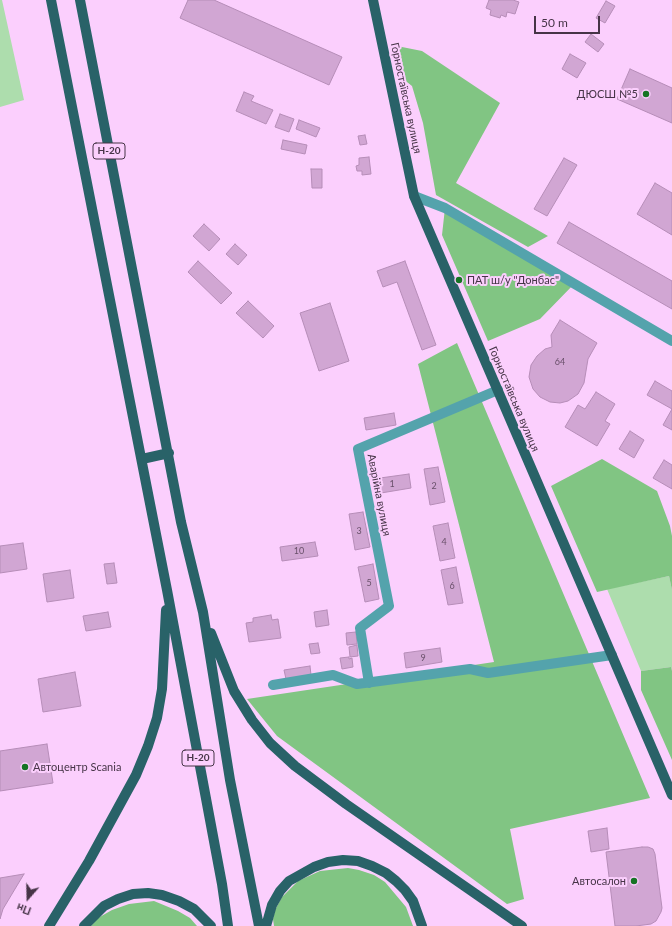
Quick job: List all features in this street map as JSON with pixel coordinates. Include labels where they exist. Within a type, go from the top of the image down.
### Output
[{"type":"main road","name":"Н-20","points":[[51,0],[142,459],[222,884],[228,926]]},
{"type":"main road","name":"Н-20","points":[[80,0],[169,453],[181,522],[203,612],[230,780],[259,926]]},
{"type":"main road","name":"Горностаївська вулиця","points":[[373,0],[414,196],[672,795]]},
{"type":"main road","points":[[142,459],[169,453]]},
{"type":"main road","points":[[49,926],[89,861],[136,775],[148,746],[157,718],[162,689],[165,658],[167,590]]},
{"type":"main road","points":[[203,612],[234,691],[252,720],[270,743],[295,766],[346,804],[522,926]]},
{"type":"main road","points":[[266,926],[272,904],[280,891],[289,881],[314,867],[328,862],[343,860],[358,861],[372,866],[386,873],[396,881],[413,901],[422,926]]},
{"type":"main road","points":[[84,926],[104,906],[133,894],[148,893],[162,895],[179,901],[194,909],[211,926]]},
{"type":"street","points":[[414,196],[445,208],[672,341]]},
{"type":"street","name":"Аварійна вулиця","points":[[369,683],[360,628],[389,606],[358,449],[498,390]]},
{"type":"street","points":[[273,685],[333,675],[357,684],[470,669],[488,673],[612,655]]},
{"type":"green space","points":[[0,0],[2,0],[24,100],[0,107]]},
{"type":"green space","points":[[392,45],[422,51],[500,103],[456,183],[548,236],[528,247],[436,195],[423,123],[412,86],[397,74]]},
{"type":"green space","points":[[445,208],[575,283],[540,319],[488,341],[442,235]]},
{"type":"green space","points":[[457,343],[650,798],[510,829],[524,899],[507,904],[277,736],[247,699],[494,662],[418,364]]},
{"type":"green space","points":[[602,459],[657,491],[670,526],[672,536],[672,590],[669,576],[597,592],[551,486]]},
{"type":"green space","points":[[669,576],[672,590],[672,671],[671,667],[641,671],[607,589]]},
{"type":"green space","points":[[671,667],[672,760],[641,690],[641,671]]},
{"type":"green space","points":[[348,868],[374,875],[385,882],[406,907],[413,926],[274,926],[273,919],[275,910],[282,897],[298,881],[320,871]]},
{"type":"green space","points":[[154,901],[178,911],[190,918],[197,926],[91,926],[98,918],[112,910],[129,904]]},
{"type":"building","points":[[188,0],[214,0],[342,57],[329,85],[180,18]]},
{"type":"building","points":[[489,0],[513,0],[519,2],[515,14],[507,12],[506,17],[501,15],[500,18],[490,15],[491,10],[486,8]]},
{"type":"building","points":[[606,1],[615,6],[605,23],[596,18]]},
{"type":"building","points":[[591,34],[604,44],[598,52],[585,42]]},
{"type":"building","points":[[570,54],[586,63],[577,78],[562,69]]},
{"type":"building","name":"ДЮСШ №5","points":[[630,69],[672,88],[672,123],[617,99]]},
{"type":"building","points":[[244,92],[254,96],[251,101],[273,110],[266,124],[236,111]]},
{"type":"building","points":[[280,114],[294,119],[289,132],[275,127]]},
{"type":"building","points":[[299,120],[320,128],[316,137],[296,129]]},
{"type":"building","points":[[365,135],[367,144],[360,145],[358,136]]},
{"type":"building","points":[[283,140],[307,145],[305,154],[281,149]]},
{"type":"building","points":[[369,157],[371,174],[362,175],[362,171],[357,171],[356,166],[359,165],[359,158]]},
{"type":"building","points":[[564,158],[577,165],[547,216],[534,209]]},
{"type":"building","points":[[311,169],[322,169],[322,188],[312,188]]},
{"type":"building","points":[[655,183],[672,193],[672,235],[637,214]]},
{"type":"building","points":[[569,222],[672,281],[672,309],[557,243]]},
{"type":"building","points":[[204,224],[220,239],[209,251],[193,236]]},
{"type":"building","points":[[235,244],[247,255],[238,265],[226,254]]},
{"type":"building","points":[[198,261],[232,293],[221,304],[188,272]]},
{"type":"building","points":[[405,261],[436,345],[422,350],[397,282],[383,287],[377,271]]},
{"type":"building","points":[[248,301],[274,326],[263,338],[236,313]]},
{"type":"building","points":[[330,303],[349,361],[319,371],[300,313]]},
{"type":"building","points":[[560,320],[597,343],[588,359],[584,383],[578,394],[568,401],[560,403],[550,402],[540,397],[533,389],[529,377],[531,365],[537,356],[545,349],[552,347],[551,335]]},
{"type":"building","points":[[655,381],[672,391],[672,409],[647,395]]},
{"type":"building","points":[[596,392],[615,404],[605,421],[610,424],[597,446],[565,427],[578,405],[585,409]]},
{"type":"building","points":[[672,409],[672,430],[663,425]]},
{"type":"building","points":[[394,413],[396,425],[366,430],[364,418]]},
{"type":"building","points":[[630,431],[644,440],[634,458],[619,449]]},
{"type":"building","points":[[664,460],[672,465],[672,489],[653,478]]},
{"type":"building","points":[[438,467],[445,502],[430,505],[424,469]]},
{"type":"building","points":[[409,474],[411,488],[375,494],[373,479]]},
{"type":"building","points":[[363,512],[370,547],[355,550],[349,514]]},
{"type":"building","points":[[448,523],[455,558],[440,561],[433,526]]},
{"type":"building","points":[[315,542],[318,556],[282,561],[280,547]]},
{"type":"building","points":[[23,543],[27,569],[0,573],[0,546]]},
{"type":"building","points":[[114,563],[117,583],[107,584],[104,564]]},
{"type":"building","points":[[373,564],[379,599],[365,602],[358,567]]},
{"type":"building","points":[[456,567],[463,603],[448,605],[441,570]]},
{"type":"building","points":[[70,570],[74,598],[47,602],[43,574]]},
{"type":"building","points":[[327,610],[329,625],[316,627],[314,612]]},
{"type":"building","points":[[108,612],[111,627],[86,631],[83,616]]},
{"type":"building","points":[[271,615],[272,620],[278,619],[281,638],[249,642],[246,623],[253,622],[253,618]]},
{"type":"building","points":[[356,632],[357,644],[347,645],[346,633]]},
{"type":"building","points":[[318,643],[320,653],[311,654],[309,644]]},
{"type":"building","points":[[357,645],[358,656],[350,657],[349,647]]},
{"type":"building","points":[[440,648],[442,662],[406,668],[404,653]]},
{"type":"building","points":[[349,657],[349,659],[352,658],[353,667],[342,669],[340,658]]},
{"type":"building","points":[[310,666],[311,675],[286,679],[284,670]]},
{"type":"building","points":[[75,672],[81,706],[43,712],[38,679]]},
{"type":"building","name":"Автоцентр Scania","points":[[47,744],[53,783],[0,791],[0,751]]},
{"type":"building","points":[[607,828],[609,849],[591,852],[588,831]]},
{"type":"building","name":"Автосалон","points":[[642,847],[653,849],[655,854],[662,908],[661,912],[656,921],[651,924],[615,926],[606,852]]},
{"type":"building","points":[[24,874],[3,909],[0,919],[0,878]]},
{"type":"place","name":"ДЮСШ №5","points":[[646,94]]},
{"type":"place","name":"ПАТ ш/у \"Донбас\"","points":[[459,280]]},
{"type":"place","name":"Автоцентр Scania","points":[[25,767]]},
{"type":"place","name":"Автосалон","points":[[634,881]]}]
